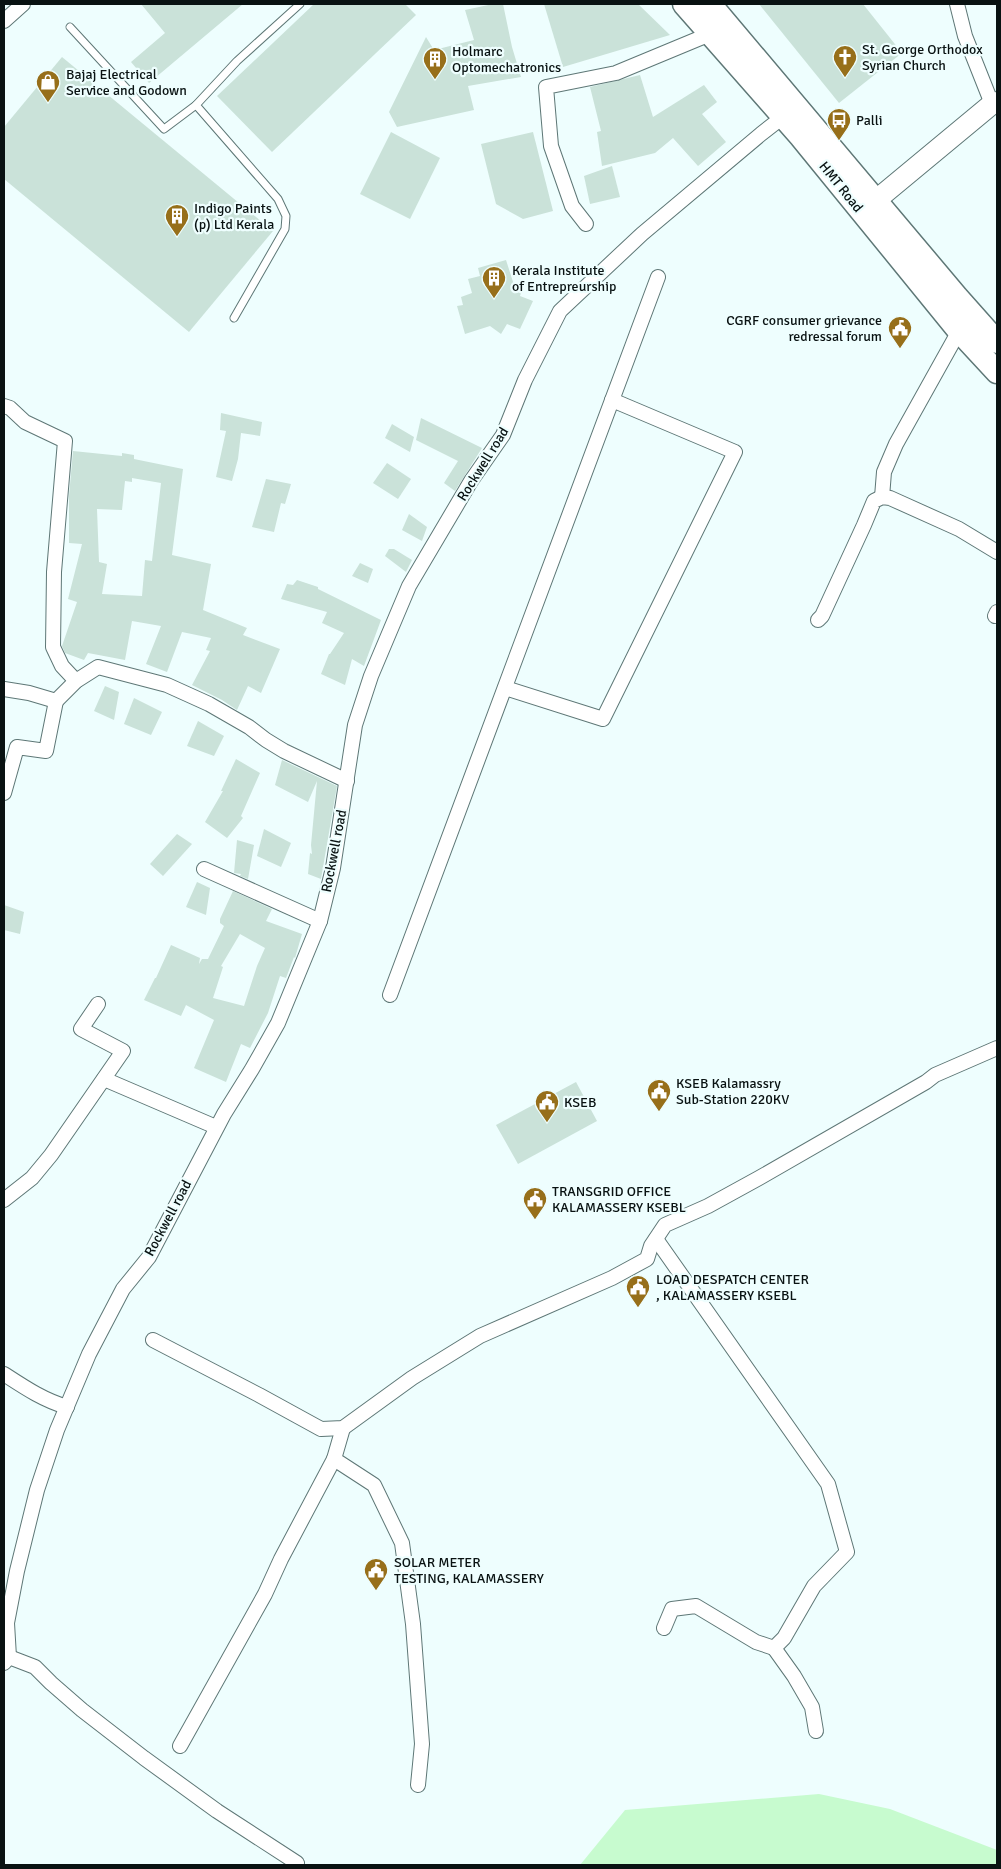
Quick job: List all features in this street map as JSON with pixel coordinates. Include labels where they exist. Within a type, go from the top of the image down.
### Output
[{"type":"main road","name":"HMT Road","points":[[684,4],[710,34],[790,112]]},
{"type":"main road","name":"HMT Road","points":[[710,4],[790,112],[869,206],[957,297],[997,342]]},
{"type":"main road","name":"HMT Road","points":[[869,206],[959,331],[997,372]]},
{"type":"street","points":[[4,21],[23,4]]},
{"type":"street","points":[[869,206],[994,103],[964,36],[956,4]]},
{"type":"street","points":[[586,224],[572,206],[552,146],[546,87],[616,73],[710,34]]},
{"type":"street","name":"Rockwell road","points":[[7,1660],[8,1596],[37,1490],[66,1407],[89,1354],[123,1289],[149,1257],[216,1127],[278,1023],[320,921],[333,868],[355,725],[371,676],[409,586],[472,481],[503,435],[524,380],[560,311],[642,234],[760,134],[790,112]]},
{"type":"street","points":[[390,995],[658,277]]},
{"type":"street","points":[[882,498],[884,472],[896,444],[959,331]]},
{"type":"street","points":[[505,688],[603,719],[735,452],[612,400]]},
{"type":"street","points":[[4,406],[10,408],[24,422],[65,441],[54,572],[54,647],[62,666],[76,681]]},
{"type":"street","points":[[818,620],[822,616],[874,501],[890,498],[900,502],[959,529],[997,552]]},
{"type":"street","points":[[4,793],[17,747],[46,751],[56,701],[76,681],[98,667],[168,685],[217,708],[249,727],[266,740],[347,781]]},
{"type":"street","points":[[4,689],[29,693],[56,701]]},
{"type":"street","points":[[204,869],[320,921]]},
{"type":"street","points":[[4,1200],[32,1178],[52,1155],[123,1051],[81,1029],[98,1004]]},
{"type":"street","points":[[153,1340],[321,1429],[343,1428],[412,1378],[480,1336],[612,1278],[647,1259],[651,1246],[665,1225],[708,1206],[759,1178],[935,1075],[997,1048]]},
{"type":"street","points":[[104,1079],[216,1127]]},
{"type":"street","points":[[656,1239],[828,1484],[847,1552],[814,1586],[784,1638],[774,1648]]},
{"type":"street","points":[[4,1374],[31,1392],[66,1407]]},
{"type":"street","points":[[180,1746],[265,1594],[281,1559],[334,1459],[343,1428]]},
{"type":"street","points":[[334,1459],[374,1485],[402,1543],[412,1624],[422,1744],[418,1785]]},
{"type":"street","points":[[664,1628],[672,1609],[696,1606],[756,1642],[774,1648],[794,1676],[812,1707],[816,1730]]},
{"type":"street","points":[[7,1660],[35,1666],[82,1710],[144,1758],[216,1811],[297,1863],[295,1865]]},
{"type":"lane","points":[[70,27],[164,129],[196,105],[237,61],[300,4]]},
{"type":"lane","points":[[196,105],[278,199],[286,216],[285,229],[234,318]]},
{"type":"green space","points":[[819,1794],[890,1809],[997,1850],[997,1865],[580,1865],[625,1810]]},
{"type":"building","points":[[141,4],[243,4],[149,83],[131,62],[165,33]]},
{"type":"building","points":[[314,4],[405,4],[416,15],[272,152],[217,96]]},
{"type":"building","points":[[493,4],[503,4],[512,47],[521,77],[468,86],[474,110],[397,127],[389,112],[426,37],[434,50],[474,40],[465,10]]},
{"type":"building","points":[[544,4],[638,4],[670,35],[563,67]]},
{"type":"building","name":"St. George Orthodox Syrian Church","points":[[759,4],[863,4],[902,53],[839,103]]},
{"type":"building","points":[[62,57],[273,231],[189,332],[4,179],[4,127]]},
{"type":"building","points":[[640,75],[653,117],[704,85],[717,102],[702,114],[726,142],[698,166],[673,138],[655,153],[602,166],[597,132],[601,131],[590,87]]},
{"type":"building","points":[[391,132],[440,158],[410,219],[360,194]]},
{"type":"building","points":[[533,132],[553,211],[523,219],[496,204],[481,144]]},
{"type":"building","points":[[612,166],[620,197],[590,204],[584,176]]},
{"type":"building","name":"Kerala Institute of Entrepreurship","points":[[506,260],[515,288],[523,286],[520,296],[533,301],[520,329],[507,324],[501,334],[490,326],[465,334],[457,306],[463,305],[461,297],[472,293],[468,279],[480,276],[478,268]]},
{"type":"building","points":[[221,413],[262,422],[260,436],[241,433],[238,459],[232,481],[216,477],[226,431],[220,430]]},
{"type":"building","points":[[421,418],[482,448],[455,491],[444,483],[458,461],[416,440]]},
{"type":"building","points":[[392,424],[414,437],[410,452],[385,438]]},
{"type":"building","points":[[73,451],[122,456],[122,453],[134,455],[134,459],[183,469],[172,555],[211,564],[203,610],[247,628],[243,635],[280,649],[261,693],[248,686],[237,710],[192,685],[210,651],[206,650],[211,638],[182,632],[167,672],[146,664],[161,626],[132,621],[125,660],[88,653],[84,660],[65,653],[62,646],[77,602],[68,599],[82,544],[69,543],[69,496]],"holes":[[[132,478],[161,483],[152,561],[145,560],[142,596],[102,594],[107,564],[99,562],[97,509],[122,510],[125,481],[132,482]]]},
{"type":"building","points":[[387,463],[411,479],[398,499],[373,483]]},
{"type":"building","points":[[266,479],[291,484],[285,504],[281,503],[274,532],[252,527]]},
{"type":"building","points":[[409,514],[427,527],[422,541],[402,530]]},
{"type":"building","points":[[389,549],[394,549],[412,560],[406,572],[385,556]]},
{"type":"building","points":[[360,563],[373,569],[368,583],[352,576]]},
{"type":"building","points":[[297,580],[318,587],[318,589],[381,620],[364,666],[352,659],[345,685],[321,674],[329,654],[344,633],[322,623],[327,612],[281,599],[287,584],[293,585]]},
{"type":"building","points":[[105,686],[119,692],[114,720],[94,711]]},
{"type":"building","points":[[134,698],[162,712],[151,735],[124,724]]},
{"type":"building","points":[[198,721],[224,736],[214,756],[187,746]]},
{"type":"building","points":[[236,759],[260,773],[241,816],[243,818],[227,838],[205,822],[223,791],[221,791]]},
{"type":"building","points":[[282,760],[337,786],[321,879],[308,874],[310,853],[312,854],[311,845],[317,781],[308,802],[275,785]]},
{"type":"building","points":[[264,829],[291,843],[281,867],[257,856]]},
{"type":"building","points":[[177,834],[192,844],[163,876],[150,864]]},
{"type":"building","points":[[237,840],[254,845],[248,879],[240,876],[241,874],[234,873]]},
{"type":"building","points":[[197,882],[210,888],[206,915],[186,907]]},
{"type":"building","points":[[233,891],[272,909],[266,921],[302,934],[295,958],[286,978],[280,976],[268,1013],[250,1048],[241,1044],[226,1082],[194,1068],[214,1020],[186,1005],[181,1016],[144,1000],[171,945],[200,958],[199,964],[202,959],[208,959],[224,926],[220,923],[220,919]],"holes":[[[240,934],[265,948],[244,1006],[213,998],[223,967],[221,966]]]},
{"type":"building","points":[[4,905],[24,912],[20,934],[4,930]]},
{"type":"building","name":"KSEB","points":[[576,1082],[597,1121],[518,1164],[496,1125]]},
{"type":"place","name":"St. George Orthodox Syrian Church","points":[[845,78]]},
{"type":"place","name":"Holmarc Optomechatronics","points":[[435,80]]},
{"type":"place","name":"Bajaj Electrical Service and Godown","points":[[48,103]]},
{"type":"place","name":"Palli","points":[[839,141]]},
{"type":"place","name":"Indigo Paints (p) Ltd Kerala","points":[[177,237]]},
{"type":"place","name":"Kerala Institute of Entrepreurship","points":[[494,299]]},
{"type":"place","name":"CGRF consumer grievance redressal forum","points":[[900,349]]},
{"type":"place","name":"KSEB Kalamassry Sub-Station 220KV","points":[[659,1112]]},
{"type":"place","name":"KSEB","points":[[547,1123]]},
{"type":"place","name":"TRANSGRID OFFICE KALAMASSERY KSEBL","points":[[535,1220]]},
{"type":"place","name":"LOAD DESPATCH CENTER , KALAMASSERY KSEBL","points":[[638,1308]]},
{"type":"place","name":"SOLAR METER TESTING, KALAMASSERY","points":[[376,1591]]}]
